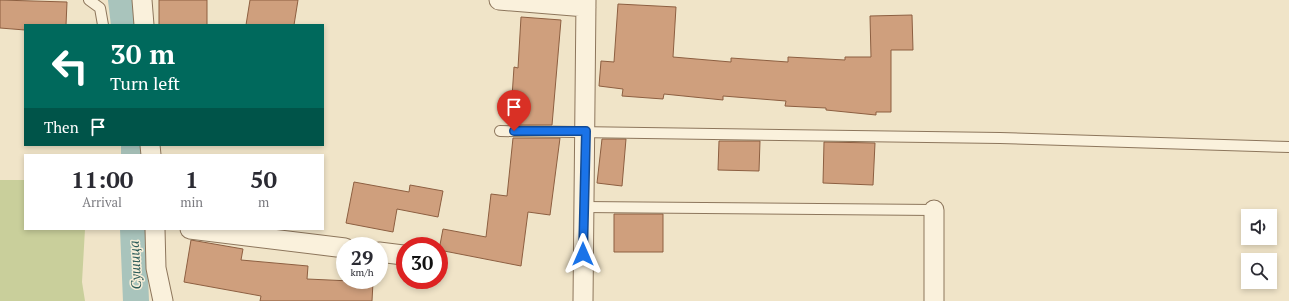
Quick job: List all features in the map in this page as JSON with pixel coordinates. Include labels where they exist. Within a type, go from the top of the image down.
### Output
[{"type":"street","points":[[142,0],[144,24]]},
{"type":"street","points":[[499,0],[586,3],[586,131],[583,208],[583,301]]},
{"type":"street","points":[[934,210],[934,301]]},
{"type":"street","points":[[155,230],[156,268],[163,301]]},
{"type":"street","points":[[198,230],[336,247]]},
{"type":"lane","points":[[89,0],[100,8],[103,24]]},
{"type":"lane","points":[[500,131],[586,131],[1000,138],[1289,148]]},
{"type":"lane","points":[[583,208],[934,210]]},
{"type":"green space","points":[[0,180],[24,180],[24,230],[85,230],[82,282],[85,301],[0,301]]},
{"type":"building","points":[[0,0],[67,2],[66,24],[24,24],[24,30],[0,28]]},
{"type":"building","points":[[159,0],[207,0],[207,24],[159,24]]},
{"type":"building","points":[[250,0],[298,0],[294,24],[246,24]]},
{"type":"building","points":[[618,4],[676,7],[673,57],[731,62],[731,58],[788,62],[788,57],[845,60],[845,57],[871,57],[870,16],[912,15],[913,50],[891,50],[891,112],[876,112],[876,115],[826,110],[826,108],[785,106],[786,101],[723,96],[723,100],[664,94],[663,99],[622,96],[623,89],[599,86],[601,61],[614,62]]},
{"type":"building","points":[[521,17],[561,20],[552,125],[515,125],[516,112],[511,112],[514,67],[518,68]]},
{"type":"building","points":[[513,138],[560,138],[550,215],[528,212],[521,266],[448,252],[448,237],[441,237],[443,229],[486,237],[491,194],[507,196]]},
{"type":"building","points":[[602,139],[626,139],[622,186],[597,183]]},
{"type":"building","points":[[719,141],[760,141],[759,171],[718,170]]},
{"type":"building","points":[[824,142],[875,143],[873,185],[823,183]]},
{"type":"building","points":[[354,182],[409,192],[410,185],[443,191],[438,217],[397,209],[393,232],[346,223]]},
{"type":"building","points":[[614,214],[663,214],[663,252],[614,252]]},
{"type":"building","points":[[191,240],[243,249],[241,260],[308,266],[307,279],[336,280],[336,289],[373,289],[372,301],[260,301],[261,296],[184,282]]},
{"type":"waterway","name":"Сушица","points":[[121,0],[124,24]]},
{"type":"waterway","name":"Сушица","points":[[134,146],[134,154]]},
{"type":"waterway","name":"Сушица","points":[[133,230],[136,301]]},
{"type":"route","points":[[514,131],[586,131],[583,254]]}]
